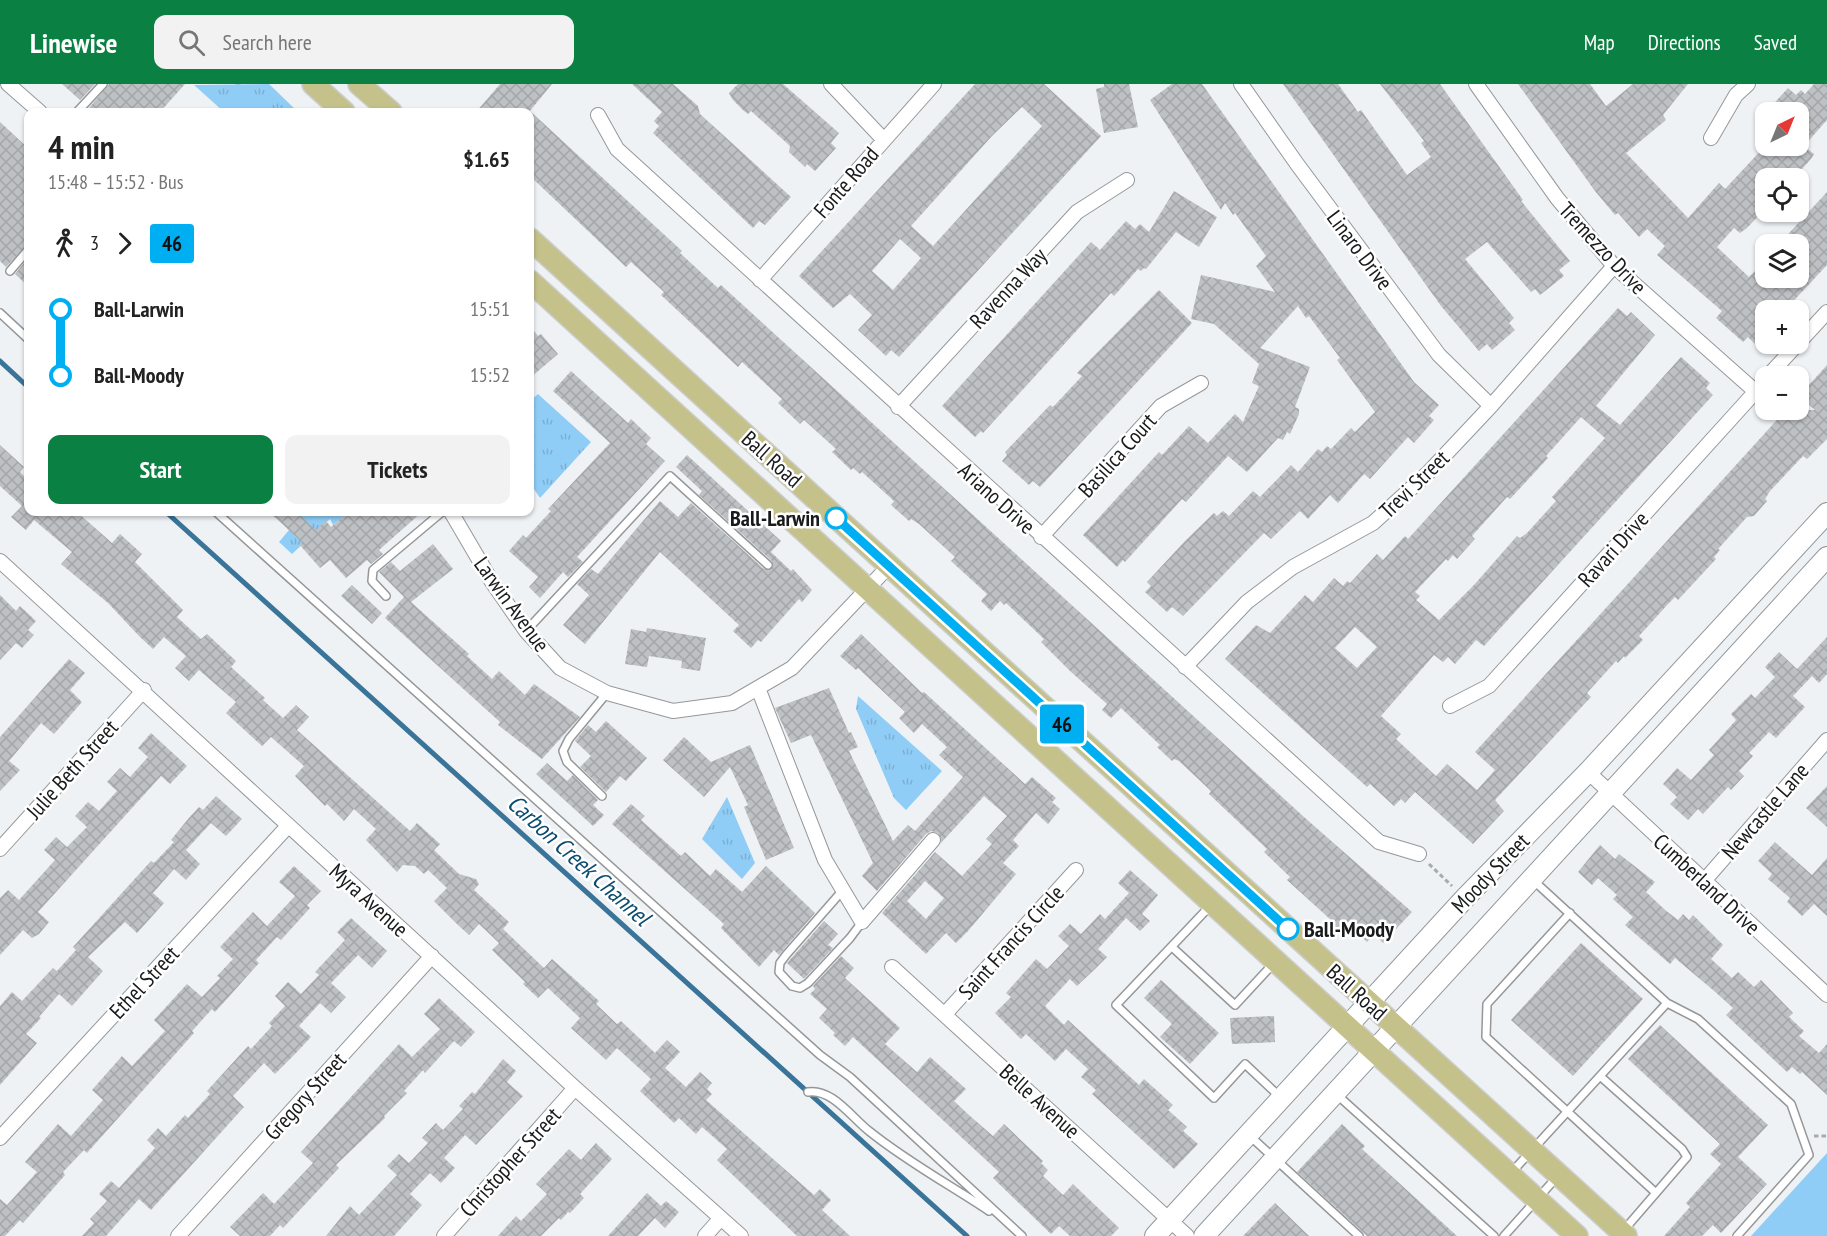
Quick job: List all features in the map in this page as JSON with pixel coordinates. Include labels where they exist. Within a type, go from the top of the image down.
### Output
[{"type":"main road","points":[[313,84],[340,108]]},
{"type":"main road","points":[[359,84],[386,108]]},
{"type":"main road","name":"Ball Road","points":[[534,243],[1532,1150],[1622,1235]]},
{"type":"main road","name":"Ball Road","points":[[534,285],[1577,1236]]},
{"type":"main road","name":"Moody Street","points":[[1155,1236],[1466,898],[1588,772],[1827,513]]},
{"type":"main road","name":"Moody Street","points":[[1204,1236],[1827,557]]},
{"type":"street","points":[[8,84],[35,108]]},
{"type":"street","points":[[831,84],[883,140]]},
{"type":"street","name":"Fonte Road","points":[[760,280],[934,84]]},
{"type":"street","name":"Linaro Drive","points":[[1241,84],[1297,164],[1439,356],[1491,406]]},
{"type":"street","name":"Tremezzo Drive","points":[[1476,84],[1557,198],[1614,266],[1755,391]]},
{"type":"street","points":[[1711,138],[1736,95],[1748,84]]},
{"type":"street","name":"Ariano Drive","points":[[598,114],[617,149],[1185,668],[1379,842],[1419,854]]},
{"type":"street","name":"Ravenna Way","points":[[898,407],[1077,212],[1127,180]]},
{"type":"street","name":"Trevi Street","points":[[1185,668],[1247,602],[1293,567],[1373,523],[1427,474],[1491,406],[1614,266]]},
{"type":"street","name":"Ravari Drive","points":[[1778,366],[1827,312]]},
{"type":"street","name":"Basilica Court","points":[[1041,537],[1161,406],[1202,383]]},
{"type":"street","name":"Ravari Drive","points":[[1450,706],[1489,686],[1755,391]]},
{"type":"street","name":"Larwin Avenue","points":[[453,516],[492,582],[526,631],[560,668],[608,693],[673,711],[732,703],[792,668],[889,566]]},
{"type":"street","name":"Myra Avenue","points":[[0,561],[144,690],[288,826],[575,1088],[741,1236]]},
{"type":"street","points":[[758,688],[825,860],[862,922],[933,840]]},
{"type":"street","name":"Julie Beth Street","points":[[0,849],[144,690]]},
{"type":"street","name":"Newcastle Lane","points":[[1704,881],[1827,740]]},
{"type":"street","name":"Cumberland Drive","points":[[1588,772],[1827,995]]},
{"type":"street","name":"Ethel Street","points":[[0,1138],[288,826]]},
{"type":"street","name":"Saint Francis Circle","points":[[945,1014],[1077,870]]},
{"type":"street","name":"Gregory Street","points":[[178,1236],[432,956]]},
{"type":"street","name":"Belle Avenue","points":[[892,967],[1187,1236]]},
{"type":"street","name":"Christopher Street","points":[[444,1236],[575,1088]]},
{"type":"street","points":[[705,1236],[721,1218]]},
{"type":"lane","points":[[81,108],[103,84]]},
{"type":"lane","points":[[10,271],[24,255]]},
{"type":"lane","points":[[0,313],[24,335]]},
{"type":"lane","points":[[526,631],[670,476],[768,565]]},
{"type":"lane","points":[[220,516],[820,1055],[850,1077],[1022,1236]]},
{"type":"lane","points":[[386,596],[372,581],[374,570],[437,516]]},
{"type":"lane","points":[[602,796],[567,762],[563,751],[569,739],[608,693]]},
{"type":"lane","points":[[1532,879],[1667,1003],[1698,1019],[1791,1104],[1809,1155],[1737,1236]]},
{"type":"lane","points":[[843,890],[786,955],[780,963],[779,972],[792,986],[800,988],[808,984],[862,922]]},
{"type":"lane","points":[[1213,904],[1116,1005],[1214,1098],[1245,1064],[1282,1099]]},
{"type":"lane","points":[[1570,913],[1487,1004],[1486,1036],[1656,1193]]},
{"type":"lane","points":[[1172,947],[1235,1005],[1275,961]]},
{"type":"lane","points":[[1510,1175],[1667,1003]]},
{"type":"lane","points":[[1600,1076],[1686,1153],[1686,1160],[1622,1235]]},
{"type":"lane","points":[[808,1092],[815,1091],[835,1100],[869,1131],[1009,1224]]},
{"type":"lane","points":[[1335,1093],[1494,1236]]},
{"type":"lane","points":[[1249,1135],[1359,1236]]},
{"type":"lane","points":[[1504,1236],[1559,1175]]},
{"type":"path","points":[[1419,854],[1466,898]]},
{"type":"green space","points":[[236,84],[240,84],[259,102],[254,108],[227,108],[220,102]]},
{"type":"green space","points":[[269,84],[294,108],[220,108],[194,85]]},
{"type":"green space","points":[[538,394],[591,442],[540,498],[534,489],[534,398]]},
{"type":"green space","points":[[301,516],[345,516],[333,525],[330,519],[292,554],[279,542]]},
{"type":"green space","points":[[858,696],[942,771],[906,810],[894,798],[856,709]]},
{"type":"green space","points":[[727,797],[755,863],[742,879],[702,839]]},
{"type":"green space","points":[[1827,1153],[1827,1236],[1751,1236]]},
{"type":"building","points":[[62,84],[95,84],[80,100]]},
{"type":"building","points":[[109,84],[185,84],[164,108],[89,108]]},
{"type":"building","points":[[500,84],[552,84],[532,108],[479,108]]},
{"type":"building","points":[[632,84],[673,84],[698,106],[700,114],[791,197],[765,225],[759,221],[753,228],[653,133],[659,126],[654,121],[662,112]]},
{"type":"building","points":[[738,84],[783,84],[839,133],[831,143],[836,148],[815,171],[807,164],[805,167],[789,152],[790,146],[751,111],[748,114],[733,100],[729,93]]},
{"type":"building","points":[[975,84],[1044,84],[1101,136],[899,357],[891,350],[886,356],[858,330],[872,315],[850,294],[833,308],[799,276]],"holes":[[[1022,107],[1042,126],[933,246],[911,226],[992,136]],[[900,239],[921,258],[893,290],[872,271]]]},
{"type":"building","points":[[1104,84],[1129,84],[1138,127],[1104,133],[1096,89],[1104,87]]},
{"type":"building","points":[[1172,84],[1202,84],[1414,382],[1439,405],[1429,416],[1434,420],[1414,443],[1408,437],[1370,479],[1364,474],[1338,503],[1330,495],[1308,519],[1300,511],[1271,539],[1264,533],[1183,616],[1172,607],[1167,612],[1145,592],[1151,586],[1147,582],[1185,541],[1214,513],[1217,516],[1223,511],[1229,516],[1253,491],[1260,497],[1291,465],[1298,472],[1318,449],[1322,452],[1327,446],[1331,449],[1351,428],[1355,432],[1375,412],[1337,360],[1340,358],[1309,316],[1306,318],[1298,306],[1260,348],[1310,367],[1295,407],[1299,409],[1299,414],[1290,434],[1287,432],[1283,440],[1278,438],[1247,472],[1228,456],[1186,502],[1182,499],[1125,562],[1123,560],[1117,567],[1083,535],[1159,452],[1162,455],[1189,426],[1208,443],[1235,414],[1243,422],[1259,386],[1252,383],[1259,364],[1214,324],[1191,319],[1201,275],[1275,292],[1256,266],[1266,256],[1225,203],[1221,210],[1150,100]]},
{"type":"building","points":[[1283,84],[1338,84],[1358,112],[1361,110],[1407,175],[1431,157],[1421,143],[1424,141],[1380,84],[1440,84],[1523,200],[1521,201],[1570,261],[1559,270],[1564,276],[1540,295],[1535,289],[1531,292],[1487,242],[1465,259],[1514,318],[1509,323],[1515,330],[1492,350],[1487,344],[1479,351],[1441,306]]},
{"type":"building","points":[[1518,84],[1590,84],[1606,106],[1633,84],[1688,84],[1663,115],[1666,120],[1626,153],[1688,218],[1719,183],[1725,189],[1756,156],[1809,156],[1809,150],[1814,154],[1803,168],[1755,168],[1755,220],[1740,233],[1734,228],[1717,247],[1749,277],[1755,271],[1755,288],[1806,288],[1794,300],[1755,300],[1755,344],[1748,337],[1743,342],[1716,318],[1722,311],[1657,255],[1665,246],[1647,229],[1639,237],[1618,213],[1615,215]]},
{"type":"building","points":[[1814,84],[1827,84],[1827,120],[1809,140],[1809,102],[1775,102],[1788,88],[1796,95],[1801,90],[1805,94]]},
{"type":"building","points":[[534,115],[682,251],[680,253],[718,288],[721,285],[1304,817],[1412,912],[1383,943],[1374,934],[1367,942],[1359,934],[1351,919],[1341,931],[1287,880],[1290,877],[1264,852],[1267,849],[1209,794],[1211,791],[1179,761],[1174,759],[1172,761],[1157,747],[1160,745],[1121,708],[1111,718],[1102,710],[1107,704],[1041,642],[1044,639],[1006,603],[1004,605],[1000,601],[991,611],[981,601],[987,594],[951,561],[955,557],[919,524],[911,519],[909,521],[891,505],[894,501],[862,472],[860,474],[853,468],[851,470],[832,452],[836,449],[804,420],[800,424],[778,403],[782,399],[742,362],[738,367],[661,295],[664,292],[631,262],[626,267],[534,180]]},
{"type":"building","points":[[0,122],[24,144],[24,248],[6,267],[0,261]]},
{"type":"building","points":[[1174,191],[1217,217],[1199,247],[1176,232],[1146,269],[1141,271],[1138,269],[1114,296],[1111,293],[983,433],[981,431],[975,437],[942,406],[1091,242],[1100,250],[1126,221],[1135,229],[1140,224],[1149,232]]},
{"type":"building","points":[[1827,192],[1827,265],[1809,284],[1809,234],[1788,234],[1799,222],[1809,222],[1809,212]]},
{"type":"building","points":[[24,263],[24,282],[15,274]]},
{"type":"building","points":[[1159,290],[1192,323],[1040,487],[1033,481],[1029,485],[1002,461],[1007,455],[1005,452],[1050,405],[1053,407],[1082,376],[1077,373]]},
{"type":"building","points":[[1618,308],[1627,316],[1631,312],[1655,335],[1596,406],[1620,425],[1681,357],[1710,383],[1706,388],[1713,395],[1484,646],[1476,640],[1455,664],[1448,657],[1443,662],[1434,655],[1381,716],[1401,734],[1396,739],[1436,776],[1447,764],[1477,790],[1495,770],[1475,752],[1777,420],[1809,420],[1809,410],[1815,410],[1809,405],[1809,385],[1827,365],[1827,439],[1807,459],[1803,456],[1770,491],[1765,499],[1767,501],[1754,516],[1747,517],[1718,549],[1720,550],[1714,557],[1716,559],[1678,600],[1675,597],[1639,636],[1643,640],[1625,658],[1624,656],[1618,663],[1616,661],[1587,693],[1591,697],[1495,800],[1504,811],[1473,844],[1415,792],[1405,803],[1401,799],[1394,806],[1370,784],[1367,787],[1225,659],[1256,625],[1270,633],[1305,595],[1313,602],[1334,578],[1343,586],[1347,581],[1350,583],[1377,554],[1383,560],[1405,536],[1408,539]],"holes":[[[1581,417],[1605,438],[1552,497],[1556,501],[1527,533],[1520,538],[1517,536],[1474,585],[1439,620],[1416,600],[1420,596],[1415,592],[1446,559],[1448,561],[1453,555],[1457,559],[1475,539],[1472,536],[1507,497],[1510,499],[1548,458],[1546,456]],[[1355,627],[1377,647],[1357,668],[1335,648]]]},
{"type":"building","points":[[534,331],[538,336],[541,334],[558,354],[534,375]]},
{"type":"building","points":[[571,371],[628,423],[631,419],[651,438],[646,444],[665,461],[577,557],[583,562],[568,577],[563,572],[540,598],[529,587],[538,577],[509,551],[523,535],[526,538],[551,511],[548,509],[610,443],[553,391]]},
{"type":"building","points":[[0,445],[24,467],[20,472],[24,476],[24,516],[82,516],[112,543],[120,534],[142,554],[135,562],[183,610],[177,617],[201,639],[207,634],[236,661],[231,667],[265,698],[263,700],[283,718],[296,705],[309,717],[297,730],[410,831],[417,823],[440,844],[434,850],[459,874],[476,879],[479,884],[474,890],[509,922],[503,929],[544,968],[552,959],[599,1001],[596,1004],[617,1024],[621,1021],[655,1053],[667,1040],[680,1052],[665,1068],[686,1087],[700,1072],[712,1083],[707,1089],[712,1094],[706,1100],[814,1195],[820,1189],[831,1200],[822,1210],[850,1236],[797,1236],[717,1160],[727,1149],[702,1127],[696,1134],[679,1118],[674,1123],[640,1091],[651,1079],[617,1048],[606,1060],[571,1028],[580,1018],[548,988],[538,998],[492,950],[499,943],[479,924],[469,935],[457,924],[434,901],[447,888],[428,870],[424,874],[415,866],[403,865],[397,872],[366,840],[376,829],[354,809],[344,821],[327,804],[325,806],[295,776],[304,766],[271,737],[262,746],[226,713],[236,702],[199,670],[189,681],[175,668],[186,656],[164,637],[153,649],[108,603],[61,564],[72,552],[34,520],[26,530],[11,517],[22,506],[0,486]]},
{"type":"building","points":[[687,455],[781,541],[771,552],[791,571],[793,569],[812,590],[802,602],[799,599],[761,642],[758,640],[751,648],[733,631],[739,625],[660,552],[585,644],[563,625],[589,595],[577,584],[591,569],[598,574],[660,501],[678,517],[691,503],[764,569],[772,568],[772,561],[699,495],[702,491],[676,467]]},
{"type":"building","points":[[273,516],[301,516],[316,530],[326,521],[331,527],[344,516],[417,516],[379,550],[383,554],[371,564],[367,560],[346,578],[330,560],[320,568],[299,544],[302,542]]},
{"type":"building","points":[[433,544],[453,569],[411,602],[469,654],[467,656],[492,679],[499,671],[525,695],[534,684],[580,717],[542,759],[498,725],[500,722],[385,618],[404,597],[379,572],[391,562],[400,571]]},
{"type":"building","points":[[352,585],[382,613],[372,624],[341,596]]},
{"type":"building","points":[[0,595],[16,611],[20,606],[36,621],[28,630],[34,635],[22,648],[16,643],[0,660]]},
{"type":"building","points":[[647,628],[706,638],[700,671],[681,668],[682,661],[649,656],[647,667],[625,664],[631,629],[646,632]]},
{"type":"building","points":[[861,634],[922,693],[924,692],[1025,784],[1032,777],[1056,798],[1052,802],[1060,809],[1048,824],[1036,813],[1013,840],[1019,846],[1003,863],[1016,874],[968,931],[956,943],[946,933],[926,954],[882,913],[935,852],[962,876],[992,844],[986,839],[1007,816],[984,796],[941,843],[938,833],[931,831],[926,834],[877,891],[862,876],[873,863],[811,735],[791,743],[775,708],[829,688],[849,733],[851,732],[858,747],[849,751],[893,841],[908,825],[915,831],[963,777],[939,755],[947,747],[922,724],[914,733],[899,718],[905,712],[858,668],[856,670],[840,656]],"holes":[[[925,881],[944,898],[926,919],[907,901]]]},
{"type":"building","points":[[1827,637],[1827,674],[1819,683],[1812,676],[1793,696],[1805,707],[1776,738],[1769,732],[1749,753],[1753,756],[1739,771],[1744,776],[1731,790],[1728,787],[1703,814],[1698,809],[1688,820],[1670,804],[1677,797],[1663,784],[1677,768],[1691,780],[1714,755],[1709,750],[1736,720],[1731,714],[1751,694],[1755,698],[1775,677],[1765,667],[1779,652],[1797,669]]},
{"type":"building","points":[[69,659],[85,673],[70,690],[82,702],[54,734],[41,723],[9,761],[20,770],[0,791],[0,737]]},
{"type":"building","points":[[606,721],[647,758],[626,781],[620,776],[606,792],[580,767],[591,756],[575,741],[588,725],[596,732]]},
{"type":"building","points":[[151,733],[187,766],[170,784],[161,776],[38,912],[49,922],[39,934],[32,938],[23,930],[0,955],[0,898],[8,890],[19,900],[55,860],[44,850],[56,837],[67,847],[87,827],[75,816],[88,802],[99,811],[117,791],[107,782],[120,768],[130,777],[148,757],[138,748]]},
{"type":"building","points":[[684,737],[711,762],[750,745],[794,848],[766,860],[744,807],[748,805],[730,767],[704,797],[663,760]]},
{"type":"building","points":[[547,763],[567,781],[573,775],[598,800],[593,805],[604,815],[593,826],[536,774]]},
{"type":"building","points":[[1827,786],[1827,827],[1806,808]]},
{"type":"building","points":[[216,796],[242,819],[226,836],[211,823],[186,850],[200,864],[186,880],[174,869],[153,893],[164,903],[137,933],[125,922],[88,957],[103,971],[72,1006],[59,994],[26,1034],[37,1043],[0,1085],[0,1006],[12,992],[22,1001],[53,968],[57,971],[76,950],[73,947],[111,905],[151,861],[154,863],[174,842],[171,840],[188,819],[199,807],[203,810]]},
{"type":"building","points":[[631,804],[645,816],[641,820],[681,856],[685,852],[710,876],[716,869],[742,892],[766,866],[815,913],[779,955],[774,950],[759,967],[721,928],[724,924],[612,824]]},
{"type":"building","points":[[1775,842],[1812,875],[1827,858],[1827,916],[1814,904],[1802,916],[1787,902],[1790,898],[1768,879],[1772,874],[1758,861]]},
{"type":"building","points":[[1600,845],[1615,859],[1619,854],[1655,882],[1646,892],[1665,910],[1678,920],[1683,914],[1689,920],[1693,915],[1723,945],[1711,959],[1732,978],[1738,972],[1754,987],[1761,980],[1793,1013],[1789,1017],[1804,1031],[1799,1036],[1819,1053],[1827,1044],[1827,1095],[1802,1072],[1800,1074],[1792,1067],[1787,1072],[1726,1015],[1733,1008],[1675,958],[1670,964],[1625,925],[1633,917],[1613,899],[1617,895],[1598,878],[1592,885],[1578,872]]},
{"type":"building","points":[[294,866],[321,891],[307,905],[310,908],[281,940],[277,937],[256,960],[259,963],[215,1012],[212,1009],[192,1031],[194,1033],[87,1153],[84,1150],[63,1172],[65,1175],[23,1223],[20,1220],[5,1236],[0,1236],[0,1199],[7,1205],[37,1172],[25,1162],[58,1124],[71,1136],[103,1100],[92,1090],[122,1056],[132,1066],[165,1031],[154,1020],[187,984],[202,997],[220,978],[217,976],[233,959],[220,947],[253,912],[267,926],[295,896],[279,882]]},
{"type":"building","points":[[1130,870],[1158,895],[1142,914],[1150,921],[1140,931],[1126,918],[1098,949],[1107,957],[1077,986],[1070,979],[1045,1006],[1064,1025],[1068,1020],[1139,1085],[1144,1079],[1173,1105],[1168,1110],[1187,1127],[1183,1131],[1198,1144],[1174,1169],[1092,1094],[1096,1090],[1081,1077],[1088,1069],[1066,1049],[1055,1061],[1026,1034],[1021,1039],[995,1013],[1011,997],[1006,993],[1036,959],[1047,969],[1069,946],[1058,936],[1070,924],[1081,934],[1100,914],[1105,919],[1129,893],[1118,883]]},
{"type":"building","points":[[351,918],[387,951],[372,968],[358,955],[331,983],[346,997],[331,1013],[320,1003],[299,1026],[311,1037],[275,1074],[264,1063],[233,1096],[244,1107],[151,1210],[139,1199],[106,1236],[82,1236],[94,1223],[90,1219],[107,1201],[99,1194],[111,1181],[119,1188],[155,1148],[147,1140],[158,1128],[166,1136],[185,1115],[188,1118],[210,1094],[207,1091],[248,1046],[251,1049],[272,1026],[269,1023],[285,1006],[275,996],[288,982],[301,994],[319,975],[315,972],[345,940],[337,932]]},
{"type":"building","points":[[824,921],[838,934],[828,945],[833,948],[804,979],[787,963]]},
{"type":"building","points":[[1581,943],[1643,999],[1573,1076],[1511,1020]]},
{"type":"building","points":[[841,956],[854,968],[845,978],[900,1028],[885,1044],[917,1072],[930,1057],[966,1089],[954,1101],[993,1136],[1004,1124],[1043,1161],[1041,1163],[1048,1170],[1043,1176],[1063,1195],[1073,1184],[1119,1228],[1111,1236],[1070,1236],[1059,1226],[1051,1234],[993,1178],[999,1172],[853,1037],[845,1046],[833,1035],[835,1033],[819,1018],[827,1009],[810,994],[815,989],[813,986]]},
{"type":"building","points":[[1161,980],[1219,1033],[1190,1064],[1160,1037],[1172,1024],[1144,998]]},
{"type":"building","points":[[439,998],[475,1032],[461,1047],[454,1041],[425,1073],[423,1070],[404,1091],[407,1093],[384,1116],[385,1118],[336,1165],[339,1168],[283,1228],[280,1225],[270,1236],[240,1236],[230,1227],[263,1193],[274,1204],[313,1163],[301,1152],[399,1044],[412,1057],[440,1029],[424,1014]]},
{"type":"building","points":[[1274,1016],[1275,1042],[1232,1044],[1230,1018]]},
{"type":"building","points":[[1660,1025],[1768,1125],[1738,1157],[1767,1184],[1721,1233],[1713,1225],[1702,1236],[1664,1236],[1690,1207],[1686,1203],[1721,1164],[1710,1154],[1720,1144],[1628,1059]]},
{"type":"building","points":[[503,1059],[516,1071],[507,1082],[523,1096],[476,1145],[465,1135],[444,1158],[455,1168],[441,1183],[430,1173],[410,1194],[422,1205],[394,1236],[326,1236],[350,1206],[359,1215],[397,1175],[387,1166],[399,1154],[409,1163],[428,1143],[422,1138],[436,1123],[443,1130],[463,1109],[459,1106],[472,1092],[475,1094]]},
{"type":"building","points":[[1342,1124],[1365,1146],[1362,1149],[1457,1236],[1367,1236],[1297,1172]]},
{"type":"building","points":[[596,1143],[612,1159],[580,1194],[584,1198],[570,1213],[568,1212],[561,1220],[559,1218],[541,1236],[498,1236],[516,1216],[521,1221],[547,1194],[536,1184],[569,1149],[581,1160]]},
{"type":"building","points":[[647,1193],[661,1206],[666,1201],[679,1212],[665,1228],[655,1218],[638,1236],[608,1236]]},
{"type":"building","points":[[1275,1203],[1309,1236],[1243,1236]]},
{"type":"waterway","name":"Carbon Creek Channel","points":[[0,361],[24,383]]},
{"type":"waterway","name":"Carbon Creek Channel","points":[[170,516],[967,1236]]},
{"type":"bus line","name":"46","points":[[836,518],[1288,929]]},
{"type":"place","name":"Ball-Larwin","points":[[836,518]]},
{"type":"place","name":"Ball-Moody","points":[[1288,929]]}]
